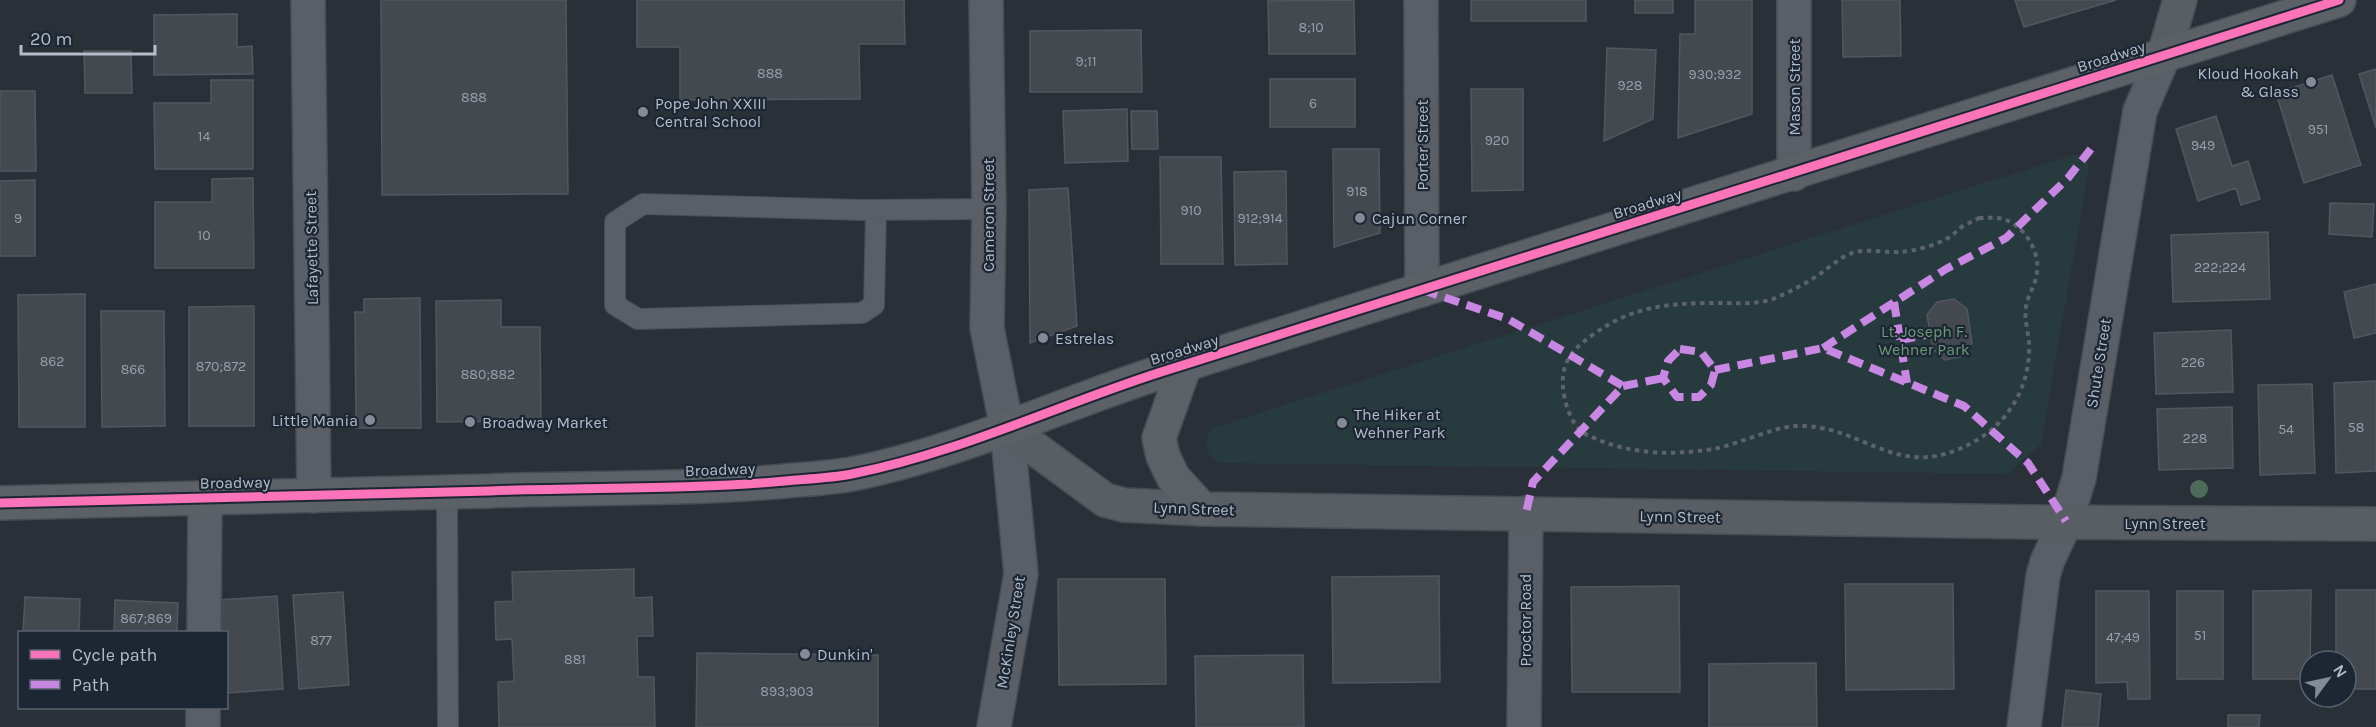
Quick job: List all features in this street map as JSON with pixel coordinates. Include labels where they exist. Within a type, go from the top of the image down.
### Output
[{"type":"main road","name":"Shute Street","points":[[2164,55],[2180,0]]},
{"type":"main road","name":"Broadway","points":[[0,503],[732,486],[850,475],[928,456],[1087,396],[2339,0]]},
{"type":"main road","points":[[1185,365],[1160,438],[1163,456],[1173,477],[1202,509]]},
{"type":"main road","name":"Lynn Street","points":[[1007,428],[1106,500],[1124,505],[1202,509],[2376,524]]},
{"type":"street","name":"Lafayette Street","points":[[308,0],[314,496]]},
{"type":"street","name":"Cameron Street","points":[[986,0],[989,209],[987,328],[1007,428]]},
{"type":"street","name":"Porter Street","points":[[1421,0],[1422,290]]},
{"type":"street","name":"Mason Street","points":[[1794,0],[1794,174]]},
{"type":"street","name":"Shute Street","points":[[2024,727],[2043,576],[2046,562],[2066,521],[2082,464],[2140,111],[2164,55]]},
{"type":"street","name":"McKinley Street","points":[[994,727],[1021,574],[1007,428]]},
{"type":"street","points":[[204,631],[206,498]]},
{"type":"street","name":"Proctor Road","points":[[1524,727],[1526,513]]},
{"type":"street","points":[[203,709],[203,727]]},
{"type":"lane","points":[[876,210],[874,305],[862,313],[638,319],[615,305],[615,222],[643,204],[876,210],[989,209]]},
{"type":"lane","points":[[447,492],[448,727]]},
{"type":"path","points":[[1979,218],[1999,218],[2018,226],[2031,242],[2037,258],[2037,273],[2025,307],[2029,361],[2024,384],[2014,405],[1992,431],[1951,454],[1917,458],[1886,452],[1825,429],[1793,426],[1718,448],[1680,453],[1641,451],[1602,441],[1581,431],[1570,414],[1564,398],[1564,366],[1570,355],[1585,340],[1606,325],[1629,314],[1659,306],[1770,300],[1800,287],[1837,261],[1853,253],[1881,250],[1901,252],[1926,246],[1948,238],[1962,226],[1979,218]]},
{"type":"green space","name":"Lt. Joseph F. Wehner Park","points":[[2076,154],[2086,157],[2089,167],[2041,444],[2007,474],[1226,463],[1219,462],[1208,453],[1209,432],[1216,427]]},
{"type":"building","points":[[381,0],[566,0],[568,194],[382,195]]},
{"type":"building","points":[[637,0],[904,0],[905,44],[859,44],[860,99],[680,100],[680,47],[637,47]]},
{"type":"building","points":[[1354,0],[1355,54],[1269,54],[1268,1]]},
{"type":"building","points":[[1471,0],[1586,0],[1586,21],[1471,21]]},
{"type":"building","points":[[1635,0],[1673,0],[1673,13],[1635,13]]},
{"type":"building","points":[[1695,0],[1752,0],[1752,114],[1678,138],[1680,34],[1695,34]]},
{"type":"building","points":[[1842,0],[1900,0],[1901,56],[1843,57]]},
{"type":"building","points":[[2015,0],[2116,0],[2024,27]]},
{"type":"building","points":[[237,14],[237,47],[252,46],[253,74],[154,75],[154,15]]},
{"type":"building","points":[[1141,30],[1142,92],[1030,92],[1030,31]]},
{"type":"building","points":[[1607,48],[1656,50],[1653,119],[1604,141]]},
{"type":"building","points":[[84,51],[131,51],[132,93],[85,93]]},
{"type":"building","points":[[2376,69],[2376,128],[2359,74]]},
{"type":"building","points":[[2332,75],[2361,165],[2304,183],[2276,93]]},
{"type":"building","points":[[1270,79],[1355,79],[1355,127],[1270,127]]},
{"type":"building","points":[[211,80],[253,80],[253,169],[155,169],[154,103],[211,103]]},
{"type":"building","points":[[1471,89],[1523,89],[1523,190],[1472,191]]},
{"type":"building","points":[[0,91],[35,91],[36,171],[0,171]]},
{"type":"building","points":[[1127,109],[1128,161],[1065,163],[1063,111]]},
{"type":"building","points":[[1131,111],[1157,111],[1158,149],[1132,149]]},
{"type":"building","points":[[2216,116],[2232,166],[2248,161],[2260,199],[2241,205],[2236,188],[2198,201],[2176,129]]},
{"type":"building","points":[[1333,149],[1379,149],[1380,233],[1334,247]]},
{"type":"building","points":[[1160,157],[1221,157],[1223,264],[1161,264]]},
{"type":"building","points":[[1286,171],[1287,264],[1235,265],[1234,172]]},
{"type":"building","points":[[253,178],[254,268],[155,268],[155,202],[212,202],[212,179]]},
{"type":"building","points":[[35,180],[35,256],[0,256],[0,181]]},
{"type":"building","points":[[1068,188],[1077,326],[1030,343],[1029,190]]},
{"type":"building","points":[[2330,203],[2374,204],[2372,237],[2329,234]]},
{"type":"building","points":[[2268,232],[2270,299],[2173,302],[2171,235]]},
{"type":"building","points":[[2376,284],[2376,333],[2354,338],[2344,292]]},
{"type":"building","points":[[85,294],[85,427],[19,427],[18,295]]},
{"type":"building","points":[[420,298],[421,428],[356,428],[355,312],[364,312],[364,299]]},
{"type":"building","points":[[1954,299],[1967,309],[1972,343],[1963,356],[1945,360],[1933,349],[1927,315],[1937,302]]},
{"type":"building","points":[[501,300],[501,327],[540,327],[541,421],[437,422],[436,301]]},
{"type":"building","points":[[254,306],[254,426],[189,426],[189,307]]},
{"type":"building","points":[[101,311],[164,311],[165,426],[102,427]]},
{"type":"building","points":[[2231,330],[2233,392],[2156,394],[2154,333]]},
{"type":"building","points":[[2376,381],[2376,471],[2336,473],[2334,383]]},
{"type":"building","points":[[2312,384],[2315,473],[2260,475],[2258,385]]},
{"type":"building","points":[[2232,407],[2233,468],[2159,470],[2157,409]]},
{"type":"building","points":[[634,569],[634,598],[652,597],[653,636],[637,636],[638,677],[654,677],[655,727],[499,727],[498,682],[514,681],[512,639],[496,640],[495,602],[513,601],[512,572]]},
{"type":"building","points":[[1439,576],[1440,682],[1333,683],[1332,577]]},
{"type":"building","points":[[1058,579],[1165,579],[1166,684],[1059,685]]},
{"type":"building","points":[[1845,584],[1953,584],[1954,689],[1846,690]]},
{"type":"building","points":[[1679,586],[1680,692],[1572,692],[1571,587]]},
{"type":"building","points":[[2311,590],[2310,649],[2298,649],[2298,679],[2253,679],[2253,591]]},
{"type":"building","points":[[2336,590],[2376,590],[2376,689],[2358,689],[2358,649],[2336,649]]},
{"type":"building","points":[[2096,591],[2149,591],[2150,699],[2128,699],[2127,682],[2096,683]]},
{"type":"building","points":[[2177,591],[2223,591],[2223,679],[2177,679]]},
{"type":"building","points":[[343,592],[349,685],[299,689],[293,595]]},
{"type":"building","points":[[277,596],[283,689],[228,693],[228,631],[220,631],[218,600]]},
{"type":"building","points":[[25,597],[80,599],[79,631],[23,631]]},
{"type":"building","points":[[115,600],[178,603],[177,631],[114,631]]},
{"type":"building","points":[[697,653],[878,655],[878,727],[696,727]]},
{"type":"building","points":[[1303,655],[1304,727],[1196,727],[1195,656]]},
{"type":"building","points":[[1816,663],[1817,727],[1709,727],[1709,664]]},
{"type":"building","points":[[2066,690],[2101,694],[2098,727],[2062,727]]},
{"type":"building","points":[[2228,715],[2260,715],[2259,727],[2228,727]]},
{"type":"marked path","points":[[1823,348],[1946,269],[2006,238],[2068,178],[2094,145]]},
{"type":"marked path","points":[[1423,290],[1508,319],[1623,386],[1533,482],[1526,513]]},
{"type":"marked path","points":[[1894,302],[1907,383]]},
{"type":"marked path","points":[[1900,340],[1926,335]]},
{"type":"marked path","points":[[1715,370],[1823,348],[1964,406],[2028,463],[2066,521]]},
{"type":"marked path","points":[[1680,349],[1701,352],[1715,370],[1711,385],[1699,397],[1677,397],[1663,378],[1668,361],[1680,349]]},
{"type":"marked path","points":[[1623,386],[1663,378]]},
{"type":"cycle path","points":[[0,503],[674,487],[748,484],[852,474],[969,442],[1158,373],[2339,0]]},
{"type":"place","name":"Kloud Hookah & Glass","points":[[2311,82]]},
{"type":"place","name":"Pope John XXIII Central School","points":[[643,112]]},
{"type":"place","name":"Cajun Corner","points":[[1360,218]]},
{"type":"place","name":"Estrelas","points":[[1043,338]]},
{"type":"place","name":"Little Mania","points":[[370,420]]},
{"type":"place","name":"Broadway Market","points":[[470,422]]},
{"type":"place","name":"The Hiker at Wehner Park","points":[[1342,423]]},
{"type":"place","name":"Dunkin'","points":[[805,654]]}]
